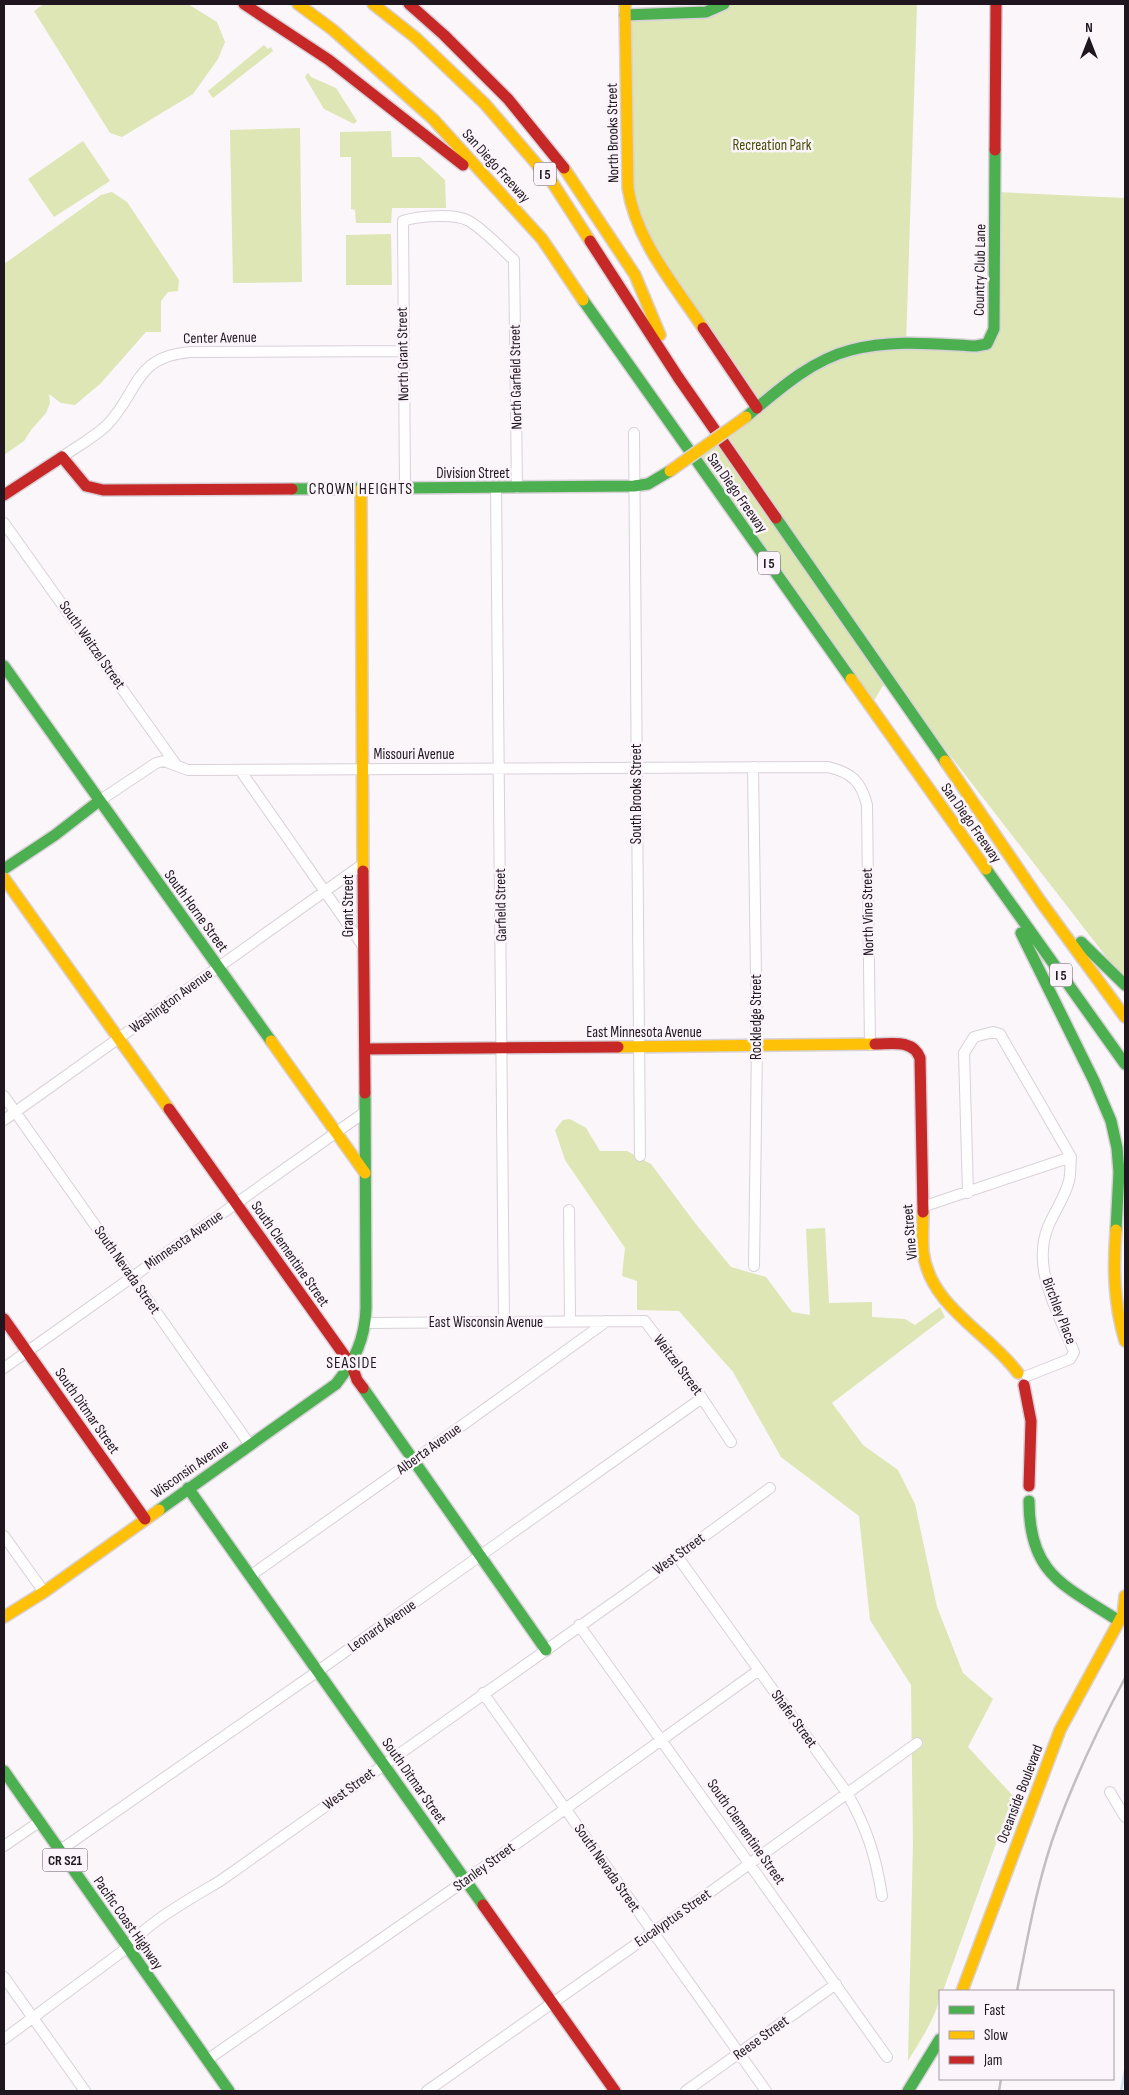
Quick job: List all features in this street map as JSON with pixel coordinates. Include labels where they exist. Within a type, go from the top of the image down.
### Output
[{"type":"main road","points":[[244,4],[288,31],[349,73],[511,204]]},
{"type":"main road","name":"San Diego Freeway","points":[[298,4],[333,30],[433,119],[542,240],[610,340],[1125,1064]]},
{"type":"main road","name":"San Diego Freeway","points":[[373,4],[416,38],[485,104],[552,182],[678,377],[901,696],[1041,902],[1125,1017]]},
{"type":"main road","points":[[410,4],[508,99],[569,174],[635,275],[678,377]]},
{"type":"main road","points":[[625,10],[706,12],[724,4]]},
{"type":"main road","name":"Country Club Lane","points":[[706,446],[812,367],[848,351],[888,345],[976,346],[987,344],[994,329],[995,321],[996,4]]},
{"type":"main road","name":"North Brooks Street","points":[[625,10],[628,188],[635,219],[644,239],[757,408]]},
{"type":"main road","name":"Division Street","points":[[62,457],[86,486],[103,490],[517,488],[634,486],[648,484],[706,446]]},
{"type":"main road","name":"Center Avenue","points":[[4,495],[62,457]]},
{"type":"main road","name":"Grant Street","points":[[361,489],[366,1322]]},
{"type":"main road","name":"South Horne Street","points":[[4,666],[364,1173]]},
{"type":"main road","name":"Missouri Avenue","points":[[4,869],[55,835],[99,801]]},
{"type":"main road","name":"South Clementine Street","points":[[4,878],[352,1366],[357,1380],[546,1650]]},
{"type":"main road","points":[[997,886],[1090,1072],[1108,1116],[1117,1146],[1120,1174],[1115,1300],[1119,1326],[1125,1341]]},
{"type":"main road","points":[[1041,902],[1125,986]]},
{"type":"main road","name":"East Minnesota Avenue","points":[[364,1049],[905,1044],[915,1048],[920,1054]]},
{"type":"main road","name":"Vine Street","points":[[920,1054],[924,1252],[930,1275],[941,1295],[1002,1352],[1023,1378],[1031,1421],[1029,1486],[1036,1493],[1033,1500],[1029,1501],[1032,1540],[1041,1561],[1059,1580],[1122,1615]]},
{"type":"main road","name":"South Ditmar Street","points":[[4,1319],[145,1519]]},
{"type":"main road","name":"Wisconsin Avenue","points":[[4,1618],[44,1592],[336,1384],[352,1366],[363,1343],[366,1322]]},
{"type":"main road","name":"South Ditmar Street","points":[[188,1488],[615,2091]]},
{"type":"main road","name":"Oceanside Boulevard","points":[[962,1990],[1060,1730],[1122,1615],[1125,1596]]},
{"type":"main road","name":"Pacific Coast Highway","points":[[4,1771],[38,1822],[229,2091]]},
{"type":"main road","points":[[908,2091],[939,2041]]},
{"type":"street","name":"North Grant Street","points":[[405,488],[403,221],[414,218],[458,217],[470,221],[514,260],[515,265]]},
{"type":"street","name":"North Garfield Street","points":[[515,265],[517,488]]},
{"type":"street","name":"Center Avenue","points":[[62,457],[105,427],[119,410],[145,370],[152,363],[171,355],[191,352],[403,351]]},
{"type":"street","name":"South Brooks Street","points":[[634,433],[640,1156]]},
{"type":"street","name":"Garfield Street","points":[[496,487],[504,1322]]},
{"type":"street","name":"South Weitzel Street","points":[[4,523],[178,768]]},
{"type":"street","name":"Missouri Avenue","points":[[99,801],[156,763],[164,761],[178,768],[188,770],[828,767],[842,771],[857,781]]},
{"type":"street","name":"Rockledge Street","points":[[753,767],[757,1046],[754,1266]]},
{"type":"street","points":[[240,770],[363,946]]},
{"type":"street","name":"North Vine Street","points":[[857,781],[864,793],[867,805],[870,1045]]},
{"type":"street","name":"Washington Avenue","points":[[4,1120],[363,864]]},
{"type":"street","points":[[922,1207],[968,1193],[1071,1157],[1000,1034],[993,1032],[974,1037],[964,1052],[968,1193]]},
{"type":"street","name":"South Nevada Street","points":[[4,1096],[250,1445]]},
{"type":"street","name":"Minnesota Avenue","points":[[4,1368],[364,1112]]},
{"type":"street","name":"Birchley Place","points":[[1023,1378],[1070,1359],[1074,1352],[1049,1293],[1043,1273],[1043,1252],[1046,1234],[1069,1180],[1071,1157]]},
{"type":"street","points":[[570,1210],[570,1321]]},
{"type":"street","name":"East Wisconsin Avenue","points":[[366,1322],[607,1321]]},
{"type":"street","name":"Weitzel Street","points":[[607,1321],[645,1321],[702,1398],[731,1442]]},
{"type":"street","name":"Alberta Avenue","points":[[250,1576],[607,1321]]},
{"type":"street","name":"Leonard Avenue","points":[[59,1851],[318,1671],[702,1398]]},
{"type":"street","name":"West Street","points":[[4,2039],[34,2019],[127,1948],[134,1938],[220,1881],[678,1556],[770,1488]]},
{"type":"street","points":[[4,1536],[44,1592]]},
{"type":"street","name":"Shafer Street","points":[[678,1556],[847,1794],[868,1834],[882,1896]]},
{"type":"street","name":"South Clementine Street","points":[[580,1625],[887,2057]]},
{"type":"street","name":"Stanley Street","points":[[207,2060],[466,1880],[759,1670]]},
{"type":"street","name":"South Nevada Street","points":[[484,1694],[766,2091]]},
{"type":"street","name":"Eucalyptus Street","points":[[427,2091],[917,1743]]},
{"type":"street","points":[[1110,1792],[1125,1817]]},
{"type":"street","points":[[4,1846],[38,1822]]},
{"type":"street","points":[[4,1977],[85,2091]]},
{"type":"street","name":"Reese Street","points":[[686,2091],[836,1984]]},
{"type":"green space","points":[[44,4],[188,4],[217,22],[225,42],[218,59],[193,94],[122,137],[110,133],[34,11]]},
{"type":"green space","name":"Recreation Park","points":[[730,4],[917,4],[906,345],[987,342],[997,192],[1125,198],[1125,981],[891,679],[882,687],[868,711],[692,458],[752,404],[634,209],[630,16]]},
{"type":"green space","points":[[264,45],[268,49],[271,47],[273,51],[213,98],[208,91]]},
{"type":"green space","points":[[308,73],[311,77],[336,88],[357,121],[354,124],[324,109],[305,77]]},
{"type":"green space","points":[[300,128],[302,282],[233,283],[230,130]]},
{"type":"green space","points":[[391,131],[392,157],[420,157],[445,180],[446,208],[392,208],[391,223],[356,223],[355,210],[351,209],[351,157],[340,157],[340,132]]},
{"type":"green space","points":[[83,141],[110,181],[54,217],[28,179]]},
{"type":"green space","points":[[112,192],[127,202],[179,280],[178,291],[168,292],[161,301],[161,332],[146,332],[100,384],[75,405],[61,403],[49,394],[50,403],[46,413],[24,441],[4,455],[4,264],[101,195]]},
{"type":"green space","points":[[391,234],[392,285],[346,285],[346,235]]},
{"type":"green space","points":[[570,1119],[586,1128],[600,1151],[627,1151],[651,1164],[731,1267],[766,1277],[792,1312],[810,1315],[806,1229],[825,1228],[829,1303],[872,1302],[872,1317],[905,1319],[915,1325],[940,1307],[945,1317],[832,1403],[863,1445],[898,1470],[915,1504],[937,1607],[963,1673],[993,1699],[968,1747],[1013,1796],[943,1990],[939,1990],[937,2009],[908,2061],[913,1843],[911,1685],[870,1620],[859,1516],[781,1457],[733,1372],[679,1311],[637,1310],[637,1281],[622,1276],[625,1248],[565,1160],[555,1130],[563,1120]]},
{"type":"waterway","points":[[1121,2091],[1125,2071]]},
{"type":"railway","points":[[1017,1990],[1034,1906],[1051,1844],[1081,1768],[1125,1678]]},
{"type":"railway","points":[[999,2091],[1001,2080]]},
{"type":"traffic: fast","points":[[625,15],[706,12],[724,4]]},
{"type":"traffic: fast","points":[[746,417],[782,387],[808,369],[822,361],[851,350],[898,343],[976,346],[987,344],[994,329],[995,150]]},
{"type":"traffic: fast","points":[[583,300],[851,679]]},
{"type":"traffic: fast","points":[[292,489],[634,486],[648,484],[670,471]]},
{"type":"traffic: fast","points":[[776,518],[945,761]]},
{"type":"traffic: fast","points":[[4,666],[271,1041]]},
{"type":"traffic: fast","points":[[4,869],[55,835],[99,801]]},
{"type":"traffic: fast","points":[[986,869],[1125,1064]]},
{"type":"traffic: fast","points":[[1021,933],[1094,1081],[1111,1121],[1117,1148],[1119,1172],[1116,1230]]},
{"type":"traffic: fast","points":[[1081,942],[1125,985]]},
{"type":"traffic: fast","points":[[159,1510],[336,1384],[354,1358],[364,1330],[366,1308],[365,1093]]},
{"type":"traffic: fast","points":[[363,1388],[546,1650]]},
{"type":"traffic: fast","points":[[188,1488],[483,1905]]},
{"type":"traffic: fast","points":[[1029,1501],[1035,1546],[1043,1562],[1066,1587],[1119,1621]]},
{"type":"traffic: fast","points":[[4,1771],[229,2091]]},
{"type":"traffic: fast","points":[[908,2091],[939,2041]]},
{"type":"traffic: slow","points":[[298,4],[333,30],[433,119],[542,239],[583,300]]},
{"type":"traffic: slow","points":[[373,4],[416,38],[485,104],[552,182],[590,241]]},
{"type":"traffic: slow","points":[[625,4],[628,188],[632,207],[648,244],[703,328]]},
{"type":"traffic: slow","points":[[564,168],[635,275],[660,335]]},
{"type":"traffic: slow","points":[[670,471],[746,417]]},
{"type":"traffic: slow","points":[[361,489],[363,871]]},
{"type":"traffic: slow","points":[[851,679],[986,869]]},
{"type":"traffic: slow","points":[[945,761],[1041,902],[1125,1017]]},
{"type":"traffic: slow","points":[[4,878],[169,1109]]},
{"type":"traffic: slow","points":[[271,1041],[365,1173]]},
{"type":"traffic: slow","points":[[618,1047],[875,1044]]},
{"type":"traffic: slow","points":[[923,1212],[923,1251],[928,1270],[936,1288],[948,1303],[1006,1358],[1018,1373]]},
{"type":"traffic: slow","points":[[1116,1230],[1115,1286],[1125,1341]]},
{"type":"traffic: slow","points":[[4,1617],[44,1592],[159,1510]]},
{"type":"traffic: slow","points":[[962,1990],[1060,1730],[1123,1614],[1125,1596]]},
{"type":"traffic: jam","points":[[244,4],[329,60],[463,165]]},
{"type":"traffic: jam","points":[[409,4],[444,35],[508,99],[564,168]]},
{"type":"traffic: jam","points":[[995,150],[996,4]]},
{"type":"traffic: jam","points":[[590,241],[678,377],[776,518]]},
{"type":"traffic: jam","points":[[703,328],[757,408]]},
{"type":"traffic: jam","points":[[4,495],[62,457],[86,486],[103,490],[292,489]]},
{"type":"traffic: jam","points":[[363,871],[365,1093]]},
{"type":"traffic: jam","points":[[875,1044],[894,1043],[907,1045],[917,1052],[920,1058],[923,1212]]},
{"type":"traffic: jam","points":[[365,1049],[618,1047]]},
{"type":"traffic: jam","points":[[169,1109],[352,1366],[357,1380],[363,1388]]},
{"type":"traffic: jam","points":[[4,1319],[145,1519]]},
{"type":"traffic: jam","points":[[1024,1385],[1031,1421],[1029,1486]]},
{"type":"traffic: jam","points":[[483,1905],[615,2091]]},
{"type":"district","name":"CROWN HEIGHTS","points":[[361,489]]},
{"type":"district","name":"SEASIDE","points":[[352,1363]]}]
